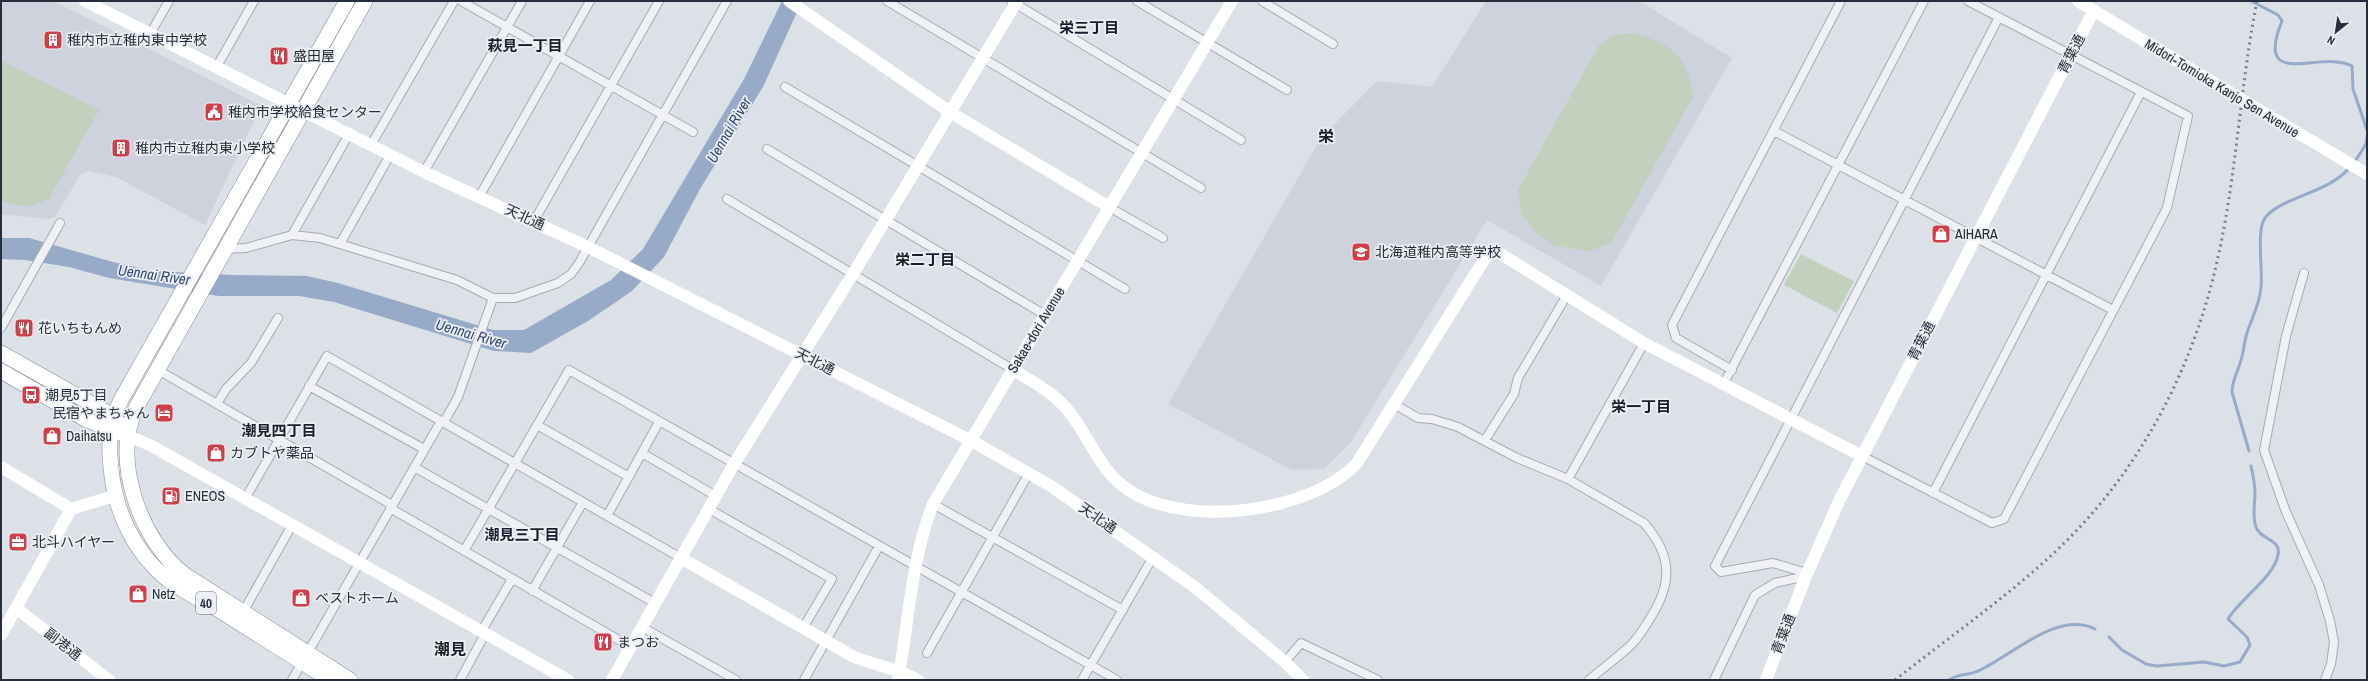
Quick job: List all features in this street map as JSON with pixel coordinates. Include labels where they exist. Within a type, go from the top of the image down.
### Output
[{"type":"highway","name":"40","points":[[348,1],[113,416],[110,430],[110,462],[114,496],[130,535],[153,565],[172,582],[240,617],[305,658],[350,680]]},
{"type":"highway","name":"40","points":[[240,617],[167,560],[147,530],[135,499],[131,477],[128,436],[134,413],[365,1]]},
{"type":"highway","points":[[1,353],[113,416],[128,436]]},
{"type":"highway","points":[[1,370],[110,430],[128,436]]},
{"type":"highway","name":"40","points":[[305,658],[330,680]]},
{"type":"street","name":"天北通","points":[[85,1],[424,172],[588,247],[970,440],[1029,473],[1072,500],[1202,592],[1286,662],[1303,680]]},
{"type":"street","points":[[150,34],[169,1]]},
{"type":"street","points":[[216,68],[254,1]]},
{"type":"street","points":[[371,145],[454,1]]},
{"type":"street","points":[[461,1],[693,132]]},
{"type":"street","points":[[424,172],[522,1]]},
{"type":"street","points":[[479,197],[590,1]]},
{"type":"street","points":[[534,221],[659,1]]},
{"type":"street","points":[[223,254],[292,235],[320,238],[457,280],[493,298],[515,298],[558,283],[571,274],[588,247],[727,1]]},
{"type":"street","points":[[789,1],[950,112],[1163,238]]},
{"type":"street","points":[[887,1],[1201,188]]},
{"type":"street","points":[[1137,1],[1286,90]]},
{"type":"street","name":"Sakae-dori Avenue","points":[[899,676],[915,566],[922,533],[933,504],[1232,1]]},
{"type":"street","points":[[1262,1],[1333,44]]},
{"type":"street","points":[[1732,370],[1676,338],[1672,325],[1841,1]]},
{"type":"street","points":[[1723,385],[1924,1]]},
{"type":"street","points":[[727,199],[1041,386],[1070,412],[1108,473],[1142,498],[1165,506],[1202,510],[1235,511],[1268,507],[1310,493],[1338,481],[1357,464],[1491,252],[1499,253],[1644,343],[1992,523],[2004,519],[2167,208],[2188,116],[1968,1]]},
{"type":"street","name":"Midori-Tomioka Kanjo Sen Avenue","points":[[2078,1],[2367,174]]},
{"type":"street","points":[[612,680],[734,464],[853,274],[1014,2],[1241,140]]},
{"type":"street","name":"青葉通","points":[[1766,680],[1807,575],[1862,456],[2094,10]]},
{"type":"street","points":[[1807,575],[1773,563],[1721,572],[1715,566],[1789,419],[1999,17]]},
{"type":"street","points":[[785,87],[1125,289]]},
{"type":"street","points":[[1933,493],[2047,275],[2140,92]]},
{"type":"street","points":[[1774,131],[2113,310]]},
{"type":"street","points":[[292,235],[349,134]]},
{"type":"street","points":[[767,149],[1045,315]]},
{"type":"street","points":[[340,244],[390,155]]},
{"type":"street","points":[[1,328],[60,223]]},
{"type":"street","points":[[2304,273],[2286,336],[2264,450],[2286,512],[2319,585],[2329,615],[2334,642],[2331,664],[2324,680]]},
{"type":"street","points":[[1485,440],[1514,394],[1518,378],[1567,295]]},
{"type":"street","points":[[292,680],[391,506],[424,450],[458,397],[493,298]]},
{"type":"street","points":[[217,404],[226,389],[251,363],[278,318]]},
{"type":"street","points":[[1568,479],[1644,343]]},
{"type":"street","points":[[245,499],[327,356],[854,657],[879,666],[899,676],[918,680]]},
{"type":"street","points":[[158,370],[391,506],[532,591],[631,647]]},
{"type":"street","points":[[464,551],[569,370],[1117,680]]},
{"type":"street","points":[[309,386],[424,450]]},
{"type":"street","points":[[1394,404],[1418,418],[1448,422],[1517,458],[1568,479],[1644,523],[1659,543],[1665,557],[1667,575],[1665,592],[1644,629],[1632,644],[1589,680]]},
{"type":"street","points":[[607,516],[659,422]]},
{"type":"street","points":[[537,425],[629,477]]},
{"type":"street","points":[[128,436],[150,444],[568,680]]},
{"type":"street","points":[[642,453],[716,496]]},
{"type":"street","points":[[1,467],[71,509]]},
{"type":"street","points":[[414,467],[656,603]]},
{"type":"street","points":[[927,653],[1029,473]]},
{"type":"street","points":[[114,496],[131,477]]},
{"type":"street","points":[[1,635],[71,509],[114,496],[135,499]]},
{"type":"street","points":[[532,591],[583,502]]},
{"type":"street","points":[[933,504],[1123,610]]},
{"type":"street","points":[[709,508],[832,578],[803,628]]},
{"type":"street","points":[[240,617],[292,525]]},
{"type":"street","points":[[804,680],[879,546]]},
{"type":"street","points":[[1082,680],[1153,557]]},
{"type":"street","points":[[1714,680],[1755,595],[1775,583],[1807,575]]},
{"type":"street","points":[[460,680],[512,579]]},
{"type":"street","name":"副港通","points":[[16,608],[109,680]]},
{"type":"street","points":[[642,627],[736,680]]},
{"type":"street","points":[[1286,662],[1301,643],[1378,680]]},
{"type":"shaded area","points":[[1,1],[53,1],[258,104],[260,108],[205,225],[116,177],[89,171],[81,174],[55,217],[47,219],[1,214]]},
{"type":"shaded area","name":"北海道稚内高等学校","points":[[1486,1],[1639,1],[1732,58],[1601,286],[1487,220],[1351,442],[1324,469],[1292,470],[1168,404],[1321,138],[1377,81],[1432,87]]},
{"type":"green space","points":[[1630,33],[1644,36],[1656,41],[1675,53],[1682,61],[1687,71],[1693,97],[1612,242],[1590,251],[1555,246],[1537,233],[1521,213],[1518,190],[1599,45],[1612,36]]},
{"type":"green space","points":[[1,60],[99,110],[49,199],[29,207],[1,201]]},
{"type":"green space","points":[[1801,254],[1854,281],[1837,313],[1784,285]]},
{"type":"water","name":"Uennai River","points":[[782,1],[802,1],[763,87],[700,189],[664,257],[632,291],[588,321],[531,353],[494,351],[334,302],[299,296],[219,296],[109,278],[69,267],[25,260],[1,259],[1,238],[29,238],[113,262],[154,271],[232,275],[307,276],[338,283],[493,330],[524,330],[611,280],[643,249],[744,79]]},
{"type":"waterway","points":[[2251,1],[2278,15],[2282,21],[2275,43],[2276,56],[2283,62],[2295,64],[2339,62],[2352,66],[2353,89],[2367,130]]},
{"type":"waterway","points":[[2354,163],[2366,144],[2367,138]]},
{"type":"waterway","points":[[2249,451],[2232,392],[2233,384],[2242,357],[2246,336],[2260,293],[2260,241],[2262,224],[2265,218],[2272,211],[2293,199],[2330,183],[2341,176],[2350,167]]},
{"type":"waterway","points":[[2109,637],[2122,650],[2146,664],[2157,666],[2204,662],[2224,666],[2240,662],[2250,645],[2247,637],[2228,619],[2233,611],[2264,580],[2275,563],[2278,555],[2277,546],[2262,535],[2256,527],[2254,515],[2255,486],[2251,466]]},
{"type":"waterway","points":[[1949,680],[1956,676],[1980,670],[2035,637],[2051,630],[2066,625],[2081,625],[2095,629]]},
{"type":"railway","points":[[1895,680],[2017,585],[2056,551],[2086,521],[2113,488],[2137,453],[2159,416],[2178,378],[2194,339],[2208,298],[2218,257],[2230,194],[2246,65],[2257,1]]},
{"type":"place","name":"稚内市立稚内東中学校","points":[[53,40]]},
{"type":"place","name":"盛田屋","points":[[279,56]]},
{"type":"place","name":"稚内市学校給食センター","points":[[214,112]]},
{"type":"place","name":"稚内市立稚内東小学校","points":[[121,148]]},
{"type":"place","name":"AIHARA","points":[[1941,234]]},
{"type":"place","name":"北海道稚内高等学校","points":[[1361,252]]},
{"type":"place","name":"花いちもんめ","points":[[24,328]]},
{"type":"place","name":"潮見5丁目","points":[[31,395]]},
{"type":"place","name":"民宿やまちゃん","points":[[164,413]]},
{"type":"place","name":"Daihatsu","points":[[52,436]]},
{"type":"place","name":"カブトヤ薬品","points":[[216,453]]},
{"type":"place","name":"ENEOS","points":[[171,496]]},
{"type":"place","name":"北斗ハイヤー","points":[[18,542]]},
{"type":"place","name":"Netz","points":[[138,594]]},
{"type":"place","name":"ベストホーム","points":[[301,598]]},
{"type":"place","name":"まつお","points":[[603,642]]},
{"type":"district","name":"栄三丁目","points":[[1089,28]]},
{"type":"district","name":"萩見一丁目","points":[[525,46]]},
{"type":"district","name":"栄","points":[[1326,136]]},
{"type":"district","name":"栄二丁目","points":[[925,260]]},
{"type":"district","name":"栄一丁目","points":[[1641,407]]},
{"type":"district","name":"潮見四丁目","points":[[279,431]]},
{"type":"district","name":"潮見三丁目","points":[[522,535]]},
{"type":"district","name":"潮見","points":[[450,649]]}]
